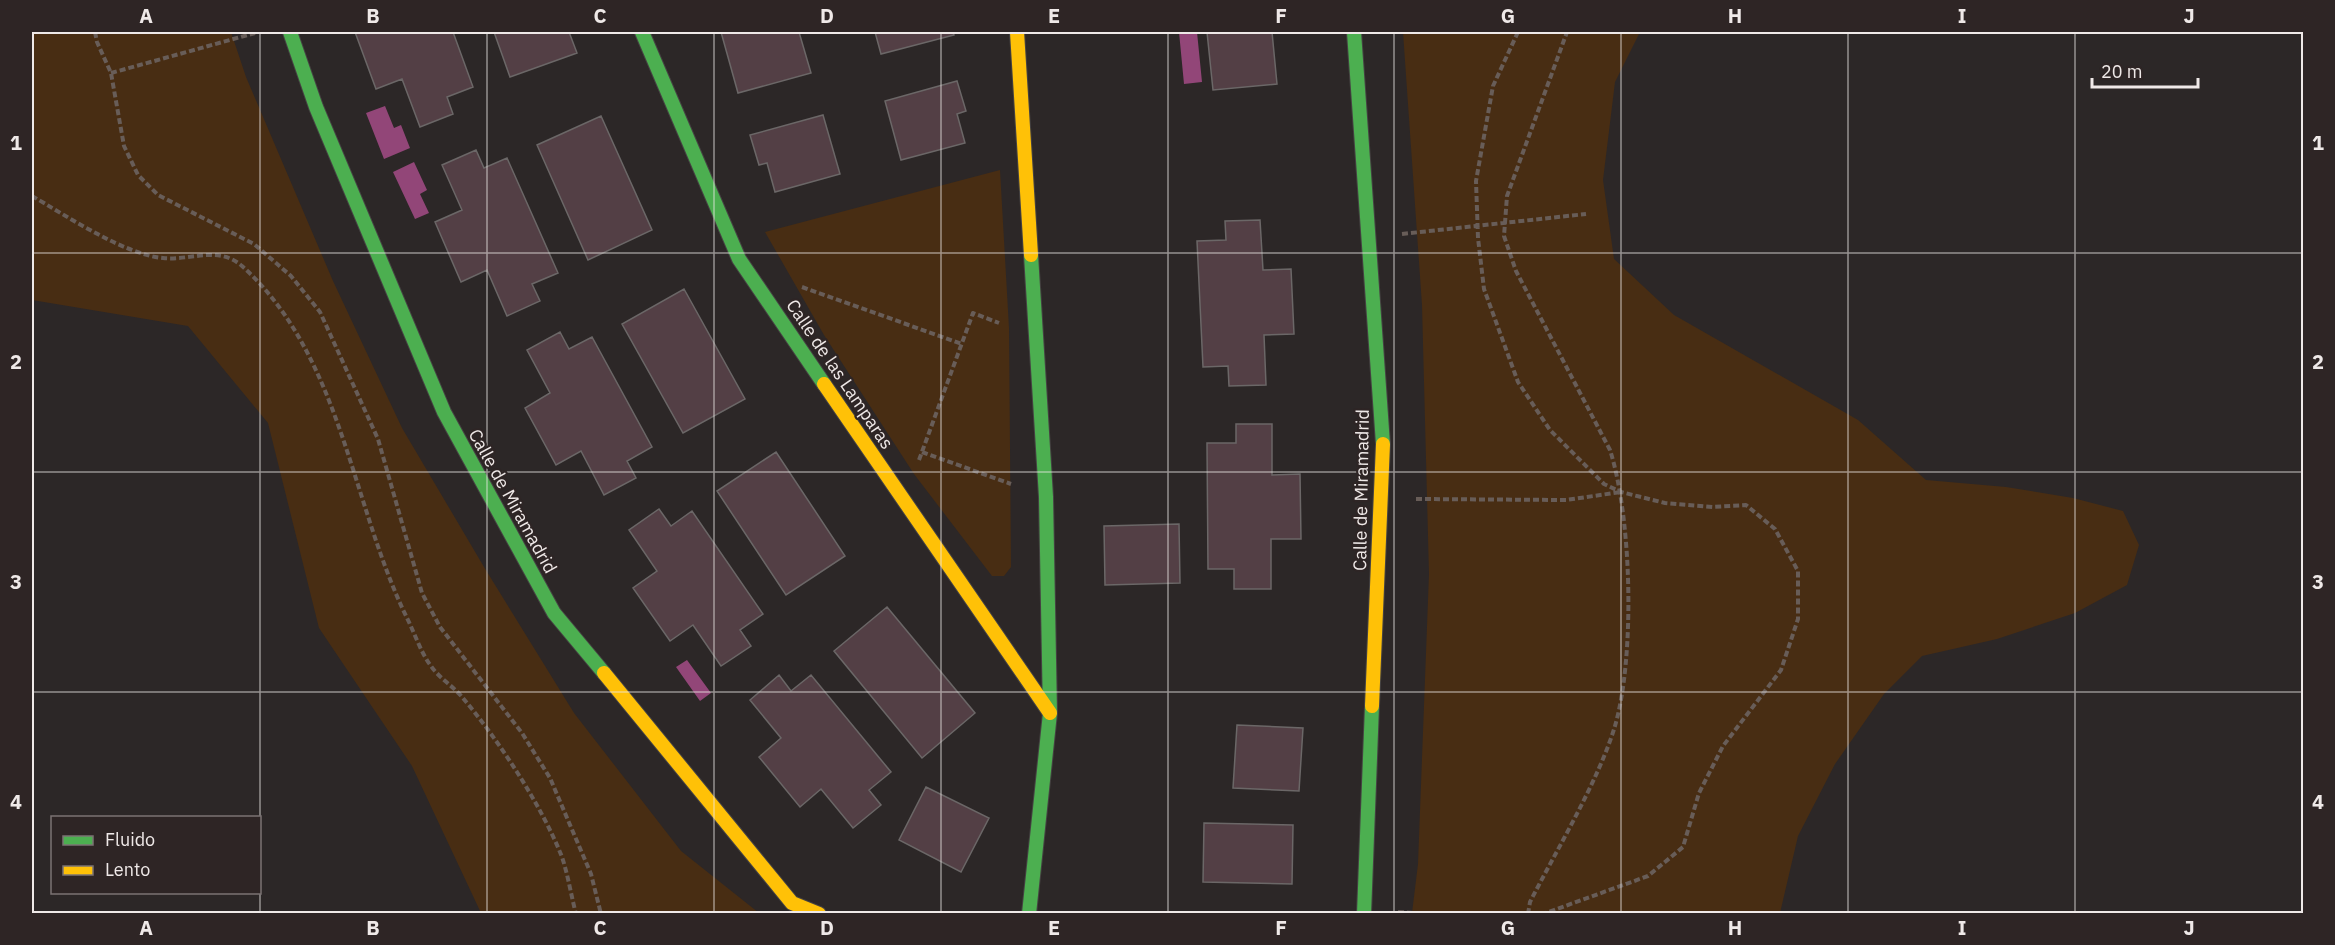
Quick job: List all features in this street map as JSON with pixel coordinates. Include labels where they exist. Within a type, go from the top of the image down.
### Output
[{"type":"street","name":"Calle de Miramadrid","points":[[290,32],[316,107],[444,412],[554,613],[792,903],[819,914]]},
{"type":"street","name":"Calle de las Lamparas","points":[[642,32],[739,259],[1050,713]]},
{"type":"street","points":[[1017,32],[1047,497],[1050,713],[1029,914]]},
{"type":"street","name":"Calle de Miramadrid","points":[[1354,32],[1383,438],[1364,914]]},
{"type":"path","points":[[95,32],[111,73],[124,146],[138,175],[158,195],[254,244],[291,276],[320,312],[378,439],[422,593],[440,627],[522,733],[550,778],[591,874],[601,914]]},
{"type":"path","points":[[111,73],[261,32]]},
{"type":"path","points":[[1518,32],[1493,86],[1476,181],[1484,289],[1518,382],[1550,430],[1569,452],[1604,484],[1621,492],[1665,503],[1713,507],[1746,505],[1775,529],[1798,571],[1798,619],[1782,670],[1724,746],[1699,793],[1683,847],[1648,876],[1543,914]]},
{"type":"path","points":[[1528,914],[1530,902],[1603,758],[1615,726],[1623,692],[1626,584],[1621,492],[1610,450],[1516,272],[1504,236],[1507,196],[1567,32]]},
{"type":"path","points":[[32,196],[110,240],[140,252],[162,258],[212,254],[227,258],[241,265],[290,323],[325,388],[391,585],[431,667],[463,697],[544,817],[562,859],[576,914]]},
{"type":"path","points":[[1368,237],[1586,214]]},
{"type":"path","points":[[799,286],[963,344]]},
{"type":"path","points":[[904,500],[973,313],[1038,338]]},
{"type":"path","points":[[921,452],[1047,497]]},
{"type":"path","points":[[1381,499],[1566,500],[1621,492]]},
{"type":"shaded area","points":[[32,32],[231,32],[246,77],[333,281],[402,428],[484,567],[574,713],[681,851],[759,913],[481,913],[412,766],[319,628],[268,423],[188,326],[32,300]]},
{"type":"shaded area","points":[[1179,32],[1197,32],[1202,82],[1184,84]]},
{"type":"shaded area","points":[[1403,32],[1640,32],[1615,82],[1603,180],[1614,259],[1674,315],[1858,420],[1926,480],[2006,487],[2073,498],[2123,511],[2139,545],[2127,585],[2075,613],[1997,639],[1922,656],[1884,694],[1835,764],[1798,836],[1780,913],[1412,913],[1418,864],[1429,574],[1422,305]]},
{"type":"shaded area","points":[[385,106],[394,128],[401,125],[410,148],[384,159],[366,113]]},
{"type":"shaded area","points":[[414,162],[427,190],[420,194],[429,213],[415,219],[393,172]]},
{"type":"shaded area","points":[[1000,170],[1009,328],[1011,567],[1004,576],[992,576],[914,474],[824,335],[765,232]]},
{"type":"shaded area","points":[[687,660],[711,693],[700,701],[676,667]]},
{"type":"building","points":[[355,32],[453,32],[473,87],[447,97],[453,114],[420,127],[402,79],[376,89]]},
{"type":"building","points":[[494,32],[569,32],[577,53],[510,77]]},
{"type":"building","points":[[721,32],[799,32],[811,73],[738,93]]},
{"type":"building","points":[[875,32],[953,32],[954,35],[881,54]]},
{"type":"building","points":[[1207,32],[1272,32],[1277,84],[1213,90]]},
{"type":"building","points":[[957,81],[966,111],[957,114],[965,143],[901,160],[885,101]]},
{"type":"building","points":[[823,115],[840,174],[775,192],[767,163],[759,165],[750,135]]},
{"type":"building","points":[[601,116],[652,230],[588,260],[537,145]]},
{"type":"building","points":[[476,150],[484,168],[507,158],[558,273],[532,284],[540,301],[507,316],[487,270],[461,282],[435,222],[462,210],[442,165]]},
{"type":"building","points":[[1260,220],[1263,270],[1291,269],[1294,334],[1264,335],[1266,385],[1229,386],[1228,366],[1203,367],[1197,241],[1226,240],[1225,221]]},
{"type":"building","points":[[684,289],[745,399],[683,433],[622,324]]},
{"type":"building","points":[[560,332],[569,349],[592,337],[652,447],[627,461],[636,478],[604,495],[581,451],[556,465],[525,408],[550,393],[527,350]]},
{"type":"building","points":[[1236,424],[1272,424],[1272,475],[1300,474],[1301,539],[1271,539],[1271,589],[1234,589],[1234,569],[1208,569],[1207,443],[1236,443]]},
{"type":"building","points":[[776,452],[845,556],[786,595],[717,491]]},
{"type":"building","points":[[659,509],[671,526],[692,511],[763,614],[740,630],[751,646],[721,666],[693,625],[670,641],[633,588],[657,571],[629,530]]},
{"type":"building","points":[[1179,524],[1180,583],[1105,585],[1104,526]]},
{"type":"building","points":[[887,607],[975,713],[922,758],[834,651]]},
{"type":"building","points":[[779,675],[791,691],[811,675],[891,772],[869,790],[881,805],[853,828],[821,789],[800,807],[759,757],[781,738],[750,700]]},
{"type":"building","points":[[1237,725],[1303,728],[1299,791],[1233,788]]},
{"type":"building","points":[[926,787],[989,818],[961,872],[899,840]]},
{"type":"building","points":[[1204,823],[1293,825],[1292,884],[1203,882]]},
{"type":"traffic: fast","points":[[290,32],[316,107],[444,412],[554,613],[604,673]]},
{"type":"traffic: fast","points":[[642,32],[739,259],[824,384]]},
{"type":"traffic: fast","points":[[1354,32],[1383,444]]},
{"type":"traffic: fast","points":[[1029,914],[1050,713],[1046,497],[1031,255]]},
{"type":"traffic: fast","points":[[1364,914],[1372,706]]},
{"type":"traffic: slow","points":[[1017,32],[1031,255]]},
{"type":"traffic: slow","points":[[824,384],[1050,713]]},
{"type":"traffic: slow","points":[[1372,706],[1383,444]]},
{"type":"traffic: slow","points":[[604,673],[792,903],[819,914]]}]
